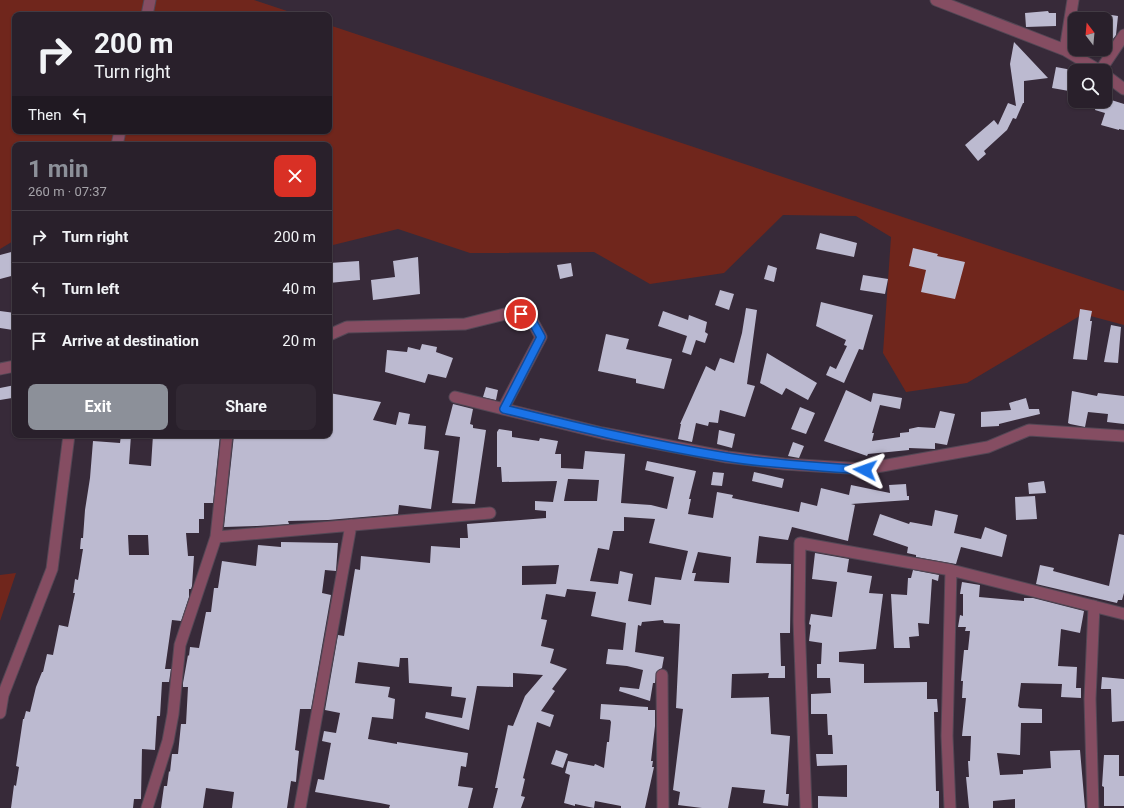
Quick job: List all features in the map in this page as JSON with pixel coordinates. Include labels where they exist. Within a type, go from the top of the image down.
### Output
[{"type":"street","points":[[147,12],[150,0]]},
{"type":"street","points":[[936,0],[1065,50],[1088,64]]},
{"type":"street","points":[[1065,50],[1073,0]]},
{"type":"street","points":[[1105,64],[1124,35]]},
{"type":"street","points":[[1112,80],[1124,89]]},
{"type":"street","points":[[332,334],[347,327],[465,324],[512,312],[530,317],[541,337],[504,409]]},
{"type":"street","points":[[0,369],[12,367]]},
{"type":"street","points":[[455,397],[602,433],[726,457],[784,464],[865,470],[988,447],[1029,430],[1124,436]]},
{"type":"street","points":[[0,713],[3,695],[52,569],[69,438]]},
{"type":"street","points":[[147,808],[169,734],[180,645],[216,537],[227,438]]},
{"type":"street","points":[[216,537],[490,513]]},
{"type":"street","points":[[300,808],[351,525]]},
{"type":"street","points":[[806,808],[800,628],[800,543],[951,570],[1124,614]]},
{"type":"street","points":[[950,808],[947,736],[951,570]]},
{"type":"street","points":[[1093,808],[1090,699],[1094,606]]},
{"type":"street","points":[[662,675],[663,808]]},
{"type":"shaded area","points":[[0,0],[254,0],[290,12],[12,12],[12,134],[332,134],[332,26],[1124,291],[1124,325],[1083,314],[967,383],[906,392],[883,353],[891,237],[856,216],[783,215],[724,273],[650,284],[594,252],[470,253],[398,229],[332,245],[332,142],[12,142],[12,242],[0,249]]},
{"type":"shaded area","points":[[16,573],[0,621],[0,575]]},
{"type":"building","points":[[1048,11],[1049,13],[1056,13],[1056,26],[1026,27],[1025,13]]},
{"type":"building","points":[[1112,15],[1118,16],[1116,35],[1112,40]]},
{"type":"building","points":[[1014,42],[1048,78],[1024,81],[1024,103],[1016,119],[1013,118],[1007,130],[984,151],[986,154],[978,161],[965,145],[994,120],[998,125],[1008,103],[1016,106],[1010,64]]},
{"type":"building","points":[[1056,67],[1068,69],[1068,91],[1052,88]]},
{"type":"building","points":[[1112,100],[1124,104],[1124,130],[1101,125],[1105,113],[1095,110],[1095,108],[1112,108]]},
{"type":"building","points":[[820,233],[857,243],[854,257],[816,249]]},
{"type":"building","points":[[913,248],[938,254],[937,256],[965,262],[955,299],[921,292],[926,270],[909,266]]},
{"type":"building","points":[[12,252],[12,276],[0,279],[0,255]]},
{"type":"building","points":[[418,257],[420,294],[373,300],[371,280],[395,277],[393,261]]},
{"type":"building","points":[[359,261],[360,280],[332,283],[332,263]]},
{"type":"building","points":[[571,263],[573,276],[560,279],[557,265]]},
{"type":"building","points":[[768,265],[777,268],[774,282],[764,279]]},
{"type":"building","points":[[863,275],[888,279],[885,294],[860,290]]},
{"type":"building","points":[[720,290],[734,294],[729,310],[715,305]]},
{"type":"building","points":[[821,302],[873,315],[863,350],[859,349],[844,383],[826,375],[830,366],[836,369],[847,346],[844,345],[846,340],[816,326]]},
{"type":"building","points":[[746,308],[757,310],[747,384],[755,386],[745,417],[720,410],[718,423],[709,422],[708,426],[696,423],[692,442],[678,439],[680,424],[706,366],[715,371],[720,358],[734,363],[742,333]]},
{"type":"building","points":[[1080,309],[1092,311],[1087,360],[1073,359]]},
{"type":"building","points":[[0,311],[12,313],[12,330],[0,328]]},
{"type":"building","points":[[663,311],[688,320],[689,315],[707,322],[705,332],[708,334],[705,343],[696,340],[691,355],[682,352],[687,336],[658,326]]},
{"type":"building","points":[[1111,325],[1121,327],[1118,363],[1104,362]]},
{"type":"building","points":[[606,334],[629,339],[626,349],[672,359],[664,389],[636,383],[636,379],[598,371]]},
{"type":"building","points":[[422,344],[437,347],[436,352],[453,358],[446,378],[428,374],[425,383],[385,372],[387,350],[407,352],[408,347],[420,350]]},
{"type":"building","points":[[767,353],[817,383],[808,400],[786,388],[782,395],[760,383]]},
{"type":"building","points":[[12,386],[12,398],[0,400],[0,388]]},
{"type":"building","points":[[486,387],[498,390],[496,400],[483,397]]},
{"type":"building","points":[[846,390],[871,402],[873,393],[902,398],[900,409],[880,405],[872,433],[874,433],[872,441],[900,437],[900,433],[909,432],[909,429],[918,427],[935,428],[940,411],[955,414],[947,445],[935,443],[935,449],[909,448],[909,450],[868,454],[867,456],[824,441]]},
{"type":"building","points":[[1072,391],[1097,396],[1098,393],[1124,396],[1124,424],[1107,422],[1108,414],[1088,412],[1085,427],[1068,423]]},
{"type":"building","points":[[332,394],[381,402],[373,420],[396,425],[399,412],[410,414],[408,424],[426,426],[424,449],[439,451],[431,509],[399,505],[398,514],[328,520],[288,521],[289,524],[224,527],[234,438],[332,438]]},
{"type":"building","points":[[1026,398],[1029,409],[1039,409],[1040,414],[999,424],[999,426],[981,427],[981,412],[1011,410],[1009,403]]},
{"type":"building","points":[[453,404],[473,409],[470,424],[473,425],[473,428],[486,430],[475,504],[452,503],[460,437],[445,435]]},
{"type":"building","points":[[800,407],[815,413],[806,434],[791,429]]},
{"type":"building","points":[[499,429],[512,431],[512,437],[539,441],[540,438],[558,441],[555,454],[561,454],[561,468],[583,469],[585,451],[625,454],[621,503],[651,505],[667,509],[674,477],[645,470],[647,461],[696,471],[689,499],[691,499],[688,514],[713,518],[717,492],[733,495],[732,498],[799,512],[801,502],[817,506],[821,488],[849,495],[851,485],[890,493],[889,485],[906,484],[907,496],[909,496],[909,500],[851,504],[855,505],[848,541],[792,527],[788,540],[759,536],[756,563],[791,564],[790,633],[780,633],[781,666],[785,666],[785,678],[768,678],[769,673],[732,674],[731,698],[769,697],[771,734],[790,736],[786,794],[789,794],[788,806],[763,803],[765,790],[732,787],[728,808],[702,808],[678,805],[680,792],[673,790],[683,709],[676,708],[680,624],[664,623],[663,620],[642,622],[641,626],[638,625],[635,652],[664,657],[662,668],[656,672],[655,683],[653,683],[650,701],[619,691],[620,687],[639,689],[643,670],[627,666],[606,664],[608,649],[623,650],[626,623],[591,616],[596,592],[567,589],[565,597],[546,594],[541,619],[547,620],[541,646],[554,649],[550,663],[567,669],[552,689],[555,691],[541,711],[554,715],[550,727],[537,722],[523,778],[525,779],[521,796],[525,797],[521,808],[493,808],[498,788],[495,788],[508,725],[513,726],[525,696],[543,675],[513,673],[513,687],[477,686],[469,730],[425,718],[426,712],[462,718],[466,698],[451,696],[452,687],[409,683],[408,658],[400,658],[399,667],[358,662],[355,683],[390,687],[388,697],[395,699],[393,719],[372,717],[368,739],[468,753],[466,767],[461,766],[458,786],[473,788],[468,808],[389,808],[390,805],[315,792],[318,779],[324,780],[331,743],[322,741],[324,731],[336,733],[340,713],[325,710],[338,635],[344,636],[355,569],[360,570],[361,556],[430,563],[431,546],[460,548],[460,538],[468,538],[467,524],[546,518],[546,511],[535,510],[535,501],[553,502],[557,481],[502,482],[501,467],[497,467],[497,432]],"holes":[[[568,479],[599,480],[597,501],[564,501]],[[624,517],[655,519],[649,543],[688,551],[681,580],[655,577],[651,605],[628,601],[633,574],[620,571],[618,584],[590,581],[598,548],[609,550],[613,531],[624,531]],[[698,552],[731,557],[729,583],[694,581],[696,573],[692,573]],[[559,565],[556,584],[522,585],[522,566]]]},
{"type":"building","points":[[719,430],[735,434],[732,448],[717,444]]},
{"type":"building","points":[[121,438],[131,438],[129,464],[151,466],[153,438],[220,438],[213,503],[204,503],[204,519],[199,519],[199,533],[186,533],[188,556],[194,556],[192,586],[191,589],[189,589],[189,597],[181,621],[172,620],[165,669],[171,669],[169,682],[162,682],[160,716],[157,716],[155,750],[142,749],[141,799],[134,799],[133,808],[11,808],[14,785],[16,786],[19,767],[16,766],[23,719],[26,711],[30,712],[36,687],[43,672],[47,654],[53,655],[59,625],[68,627],[75,593],[73,593],[75,579],[78,580],[83,549],[80,549],[81,538],[83,538],[93,441],[120,443]],"holes":[[[128,535],[148,535],[149,555],[129,555]]]},
{"type":"building","points":[[793,442],[804,446],[799,458],[788,456]]},
{"type":"building","points":[[713,472],[724,473],[722,486],[711,485]]},
{"type":"building","points":[[754,472],[784,479],[782,488],[752,481]]},
{"type":"building","points":[[1044,481],[1046,493],[1029,494],[1028,483]]},
{"type":"building","points":[[1035,496],[1037,519],[1016,520],[1015,497]]},
{"type":"building","points":[[935,510],[958,515],[954,533],[981,539],[985,527],[1007,535],[1002,557],[961,547],[956,564],[916,557],[916,555],[907,553],[908,547],[873,535],[880,514],[909,524],[910,522],[932,526]]},
{"type":"building","points":[[1119,534],[1124,535],[1124,593],[1122,600],[1118,600],[1117,603],[1036,584],[1040,565],[1054,568],[1053,571],[1109,586]]},
{"type":"building","points":[[281,542],[338,543],[336,571],[325,570],[322,593],[331,595],[311,709],[300,709],[295,750],[299,751],[296,782],[291,781],[287,808],[232,808],[234,792],[206,788],[203,808],[161,808],[164,786],[167,786],[169,771],[170,772],[172,754],[178,754],[181,724],[186,724],[188,687],[183,687],[183,683],[188,655],[189,656],[190,647],[199,648],[206,612],[211,612],[214,588],[218,588],[222,561],[256,566],[258,545],[281,547]]},
{"type":"building","points":[[815,553],[849,559],[847,572],[872,576],[869,593],[883,594],[876,649],[839,652],[839,662],[864,664],[864,683],[927,682],[927,699],[937,699],[938,712],[934,712],[936,791],[939,791],[939,808],[818,808],[818,796],[847,797],[847,765],[817,766],[816,754],[833,754],[832,735],[828,735],[827,714],[811,714],[811,694],[831,693],[830,678],[817,678],[817,664],[821,664],[822,643],[809,641],[811,625],[809,624],[811,614],[832,617],[837,582],[812,579]]},
{"type":"building","points":[[913,570],[939,575],[938,581],[932,579],[929,624],[918,623],[919,636],[909,637],[910,648],[894,648],[891,594],[907,595],[908,578],[911,578]]},
{"type":"building","points":[[962,582],[980,585],[979,597],[1024,601],[1024,598],[1033,598],[1084,611],[1080,633],[1061,629],[1058,666],[1077,667],[1076,688],[1081,688],[1081,698],[1061,697],[1062,684],[1021,683],[1018,706],[1020,708],[1042,709],[1042,723],[1021,723],[1020,755],[997,753],[1000,775],[1023,774],[1023,770],[1051,768],[1050,751],[1080,750],[1085,808],[1015,808],[1015,799],[993,801],[993,808],[969,808],[966,777],[969,777],[968,761],[970,761],[971,736],[962,736],[966,698],[962,698],[963,681],[961,681],[964,650],[968,650],[970,631],[965,631],[966,627],[958,627],[960,615],[963,616],[963,594],[960,594]]},
{"type":"building","points":[[1102,677],[1124,679],[1124,721],[1112,722],[1111,689],[1101,689]]},
{"type":"building","points":[[601,704],[648,707],[648,710],[655,710],[655,726],[651,761],[653,761],[652,767],[654,767],[645,808],[621,808],[621,806],[595,801],[594,808],[564,803],[570,775],[565,773],[568,761],[594,766],[595,764],[604,768],[611,722],[610,720],[600,719]]},
{"type":"building","points":[[556,750],[568,754],[563,768],[551,764]]},
{"type":"building","points":[[1104,755],[1119,755],[1119,776],[1124,776],[1124,806],[1104,806],[1104,787],[1102,786]]},
{"type":"route","points":[[521,314],[530,317],[541,337],[504,409],[602,433],[726,457],[784,464],[865,470]]}]
